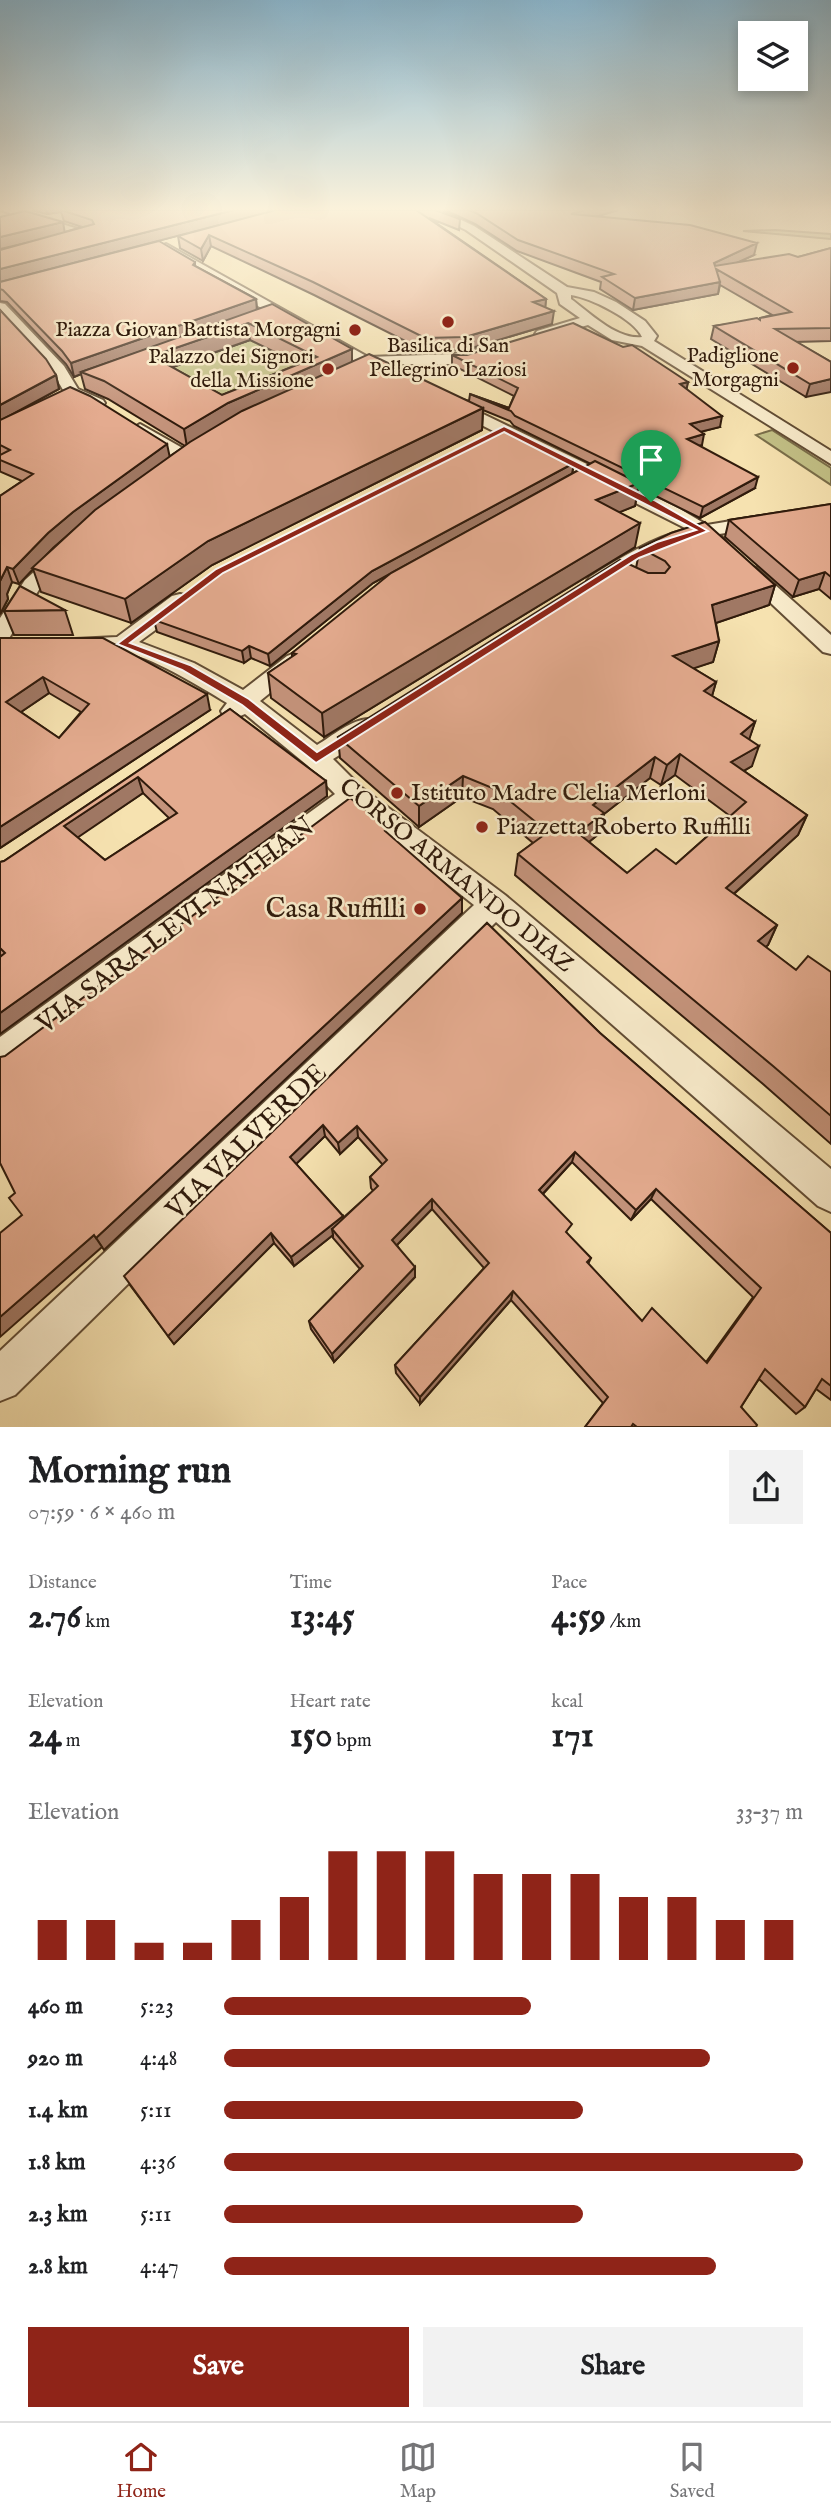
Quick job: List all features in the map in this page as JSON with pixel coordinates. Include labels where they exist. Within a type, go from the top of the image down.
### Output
[{"type":"street","points":[[210,277],[268,314],[407,383]]},
{"type":"street","points":[[542,277],[565,292],[587,294],[642,327],[650,336],[645,342]]},
{"type":"street","points":[[565,292],[565,301],[620,338],[629,342],[645,342],[831,459]]},
{"type":"street","points":[[0,307],[59,369],[71,390],[192,455],[166,473]]},
{"type":"street","points":[[529,338],[592,319]]},
{"type":"street","points":[[348,375],[370,366],[374,360],[466,357],[504,346]]},
{"type":"street","points":[[431,394],[593,473],[703,531],[831,647]]},
{"type":"street","points":[[479,441],[504,429]]},
{"type":"street","points":[[570,486],[593,473]]},
{"type":"street","points":[[582,591],[660,544],[703,531],[780,519]]},
{"type":"street","points":[[20,642],[32,584],[73,547]]},
{"type":"street","points":[[616,569],[640,581]]},
{"type":"street","points":[[122,644],[198,587]]},
{"type":"street","name":"CORSO ARMANDO DIAZ","points":[[20,642],[122,644],[186,668],[246,702],[316,758],[353,795],[495,904],[831,1193]]},
{"type":"street","points":[[212,724],[246,702],[308,650]]},
{"type":"street","points":[[316,758],[385,715]]},
{"type":"street","name":"VIA SARA LEVI NATHAN","points":[[0,1058],[353,795]]},
{"type":"street","name":"VIA VALVERDE","points":[[0,1380],[495,904]]},
{"type":"shaded area","points":[[250,340],[318,374],[225,413],[156,373]]},
{"type":"shaded area","points":[[772,430],[831,468],[831,485],[756,435]]},
{"type":"building","points":[[21,277],[214,277],[256,299],[71,363],[0,289],[0,282]]},
{"type":"building","points":[[301,277],[513,277],[546,299],[533,302],[554,311],[465,337],[425,338]]},
{"type":"building","points":[[602,277],[718,277],[720,282],[635,298]]},
{"type":"building","points":[[729,277],[831,277],[831,328],[775,329],[831,362],[831,379],[810,384],[714,326],[757,318],[760,320],[791,312]]},
{"type":"building","points":[[272,304],[352,349],[228,403],[184,429],[104,381],[81,372]],"holes":[[[248,323],[317,357],[222,395],[152,356]]]},
{"type":"building","points":[[0,310],[46,359],[56,375],[0,405]]},
{"type":"building","points":[[573,323],[623,347],[632,345],[688,382],[680,384],[722,416],[690,424],[704,434],[687,439],[758,477],[703,507],[515,416],[511,411],[470,394],[509,408],[518,388],[452,355],[467,355]]},
{"type":"building","points":[[369,354],[483,408],[208,541],[125,599],[32,568],[95,510],[190,442],[242,411]]},
{"type":"building","points":[[70,387],[90,396],[167,444],[73,512],[13,569],[7,567],[0,581],[0,496],[33,474],[0,460],[0,455],[10,450],[0,445],[0,420]]},
{"type":"building","points":[[502,428],[574,463],[372,571],[268,654],[249,646],[242,651],[154,620],[226,566]]},
{"type":"building","points":[[595,461],[639,483],[596,500],[640,523],[322,713],[268,673],[296,654],[292,653],[391,573]]},
{"type":"building","points":[[831,504],[831,577],[825,572],[799,580],[729,520]]},
{"type":"building","points":[[705,522],[775,585],[712,605],[719,641],[673,656],[716,682],[704,691],[755,722],[741,734],[759,746],[731,762],[807,815],[726,888],[777,925],[758,941],[796,970],[808,956],[831,972],[831,1116],[518,854],[548,832],[495,789],[463,776],[419,806],[338,737],[620,560],[648,573],[665,573],[670,567],[665,561],[640,548],[671,533]],"holes":[[[680,754],[746,802],[676,864],[656,849],[627,873],[578,833],[604,813],[593,805],[655,757],[667,765]]]},
{"type":"building","points":[[20,586],[65,610],[4,611]]},
{"type":"building","points":[[0,638],[103,638],[207,694],[0,827]],"holes":[[[43,677],[89,704],[59,738],[6,702]]]},
{"type":"building","points":[[230,709],[326,781],[0,1013],[0,957],[5,953],[0,948],[0,862]],"holes":[[[138,777],[177,813],[105,860],[64,826]]]},
{"type":"building","points":[[350,798],[390,828],[385,831],[462,898],[96,1238],[94,1235],[0,1317],[0,1233],[22,1215],[9,1198],[15,1193],[0,1163],[0,1057],[5,1056]]},
{"type":"building","points":[[487,923],[600,1033],[831,1233],[831,1386],[822,1379],[805,1407],[765,1369],[741,1407],[756,1427],[637,1427],[633,1424],[631,1427],[585,1427],[608,1397],[513,1291],[420,1397],[395,1365],[489,1263],[432,1199],[392,1240],[415,1267],[332,1354],[309,1321],[363,1266],[332,1229],[378,1186],[370,1177],[387,1160],[357,1126],[338,1143],[323,1125],[290,1157],[343,1216],[291,1257],[271,1233],[168,1336],[124,1276]],"holes":[[[575,1152],[636,1210],[656,1189],[761,1288],[707,1363],[652,1308],[642,1321],[587,1262],[591,1258],[566,1232],[572,1224],[539,1190]]]},
{"type":"place","name":"Basilica di San Pellegrino Laziosi","points":[[448,322]]},
{"type":"place","name":"Piazza Giovan Battista Morgagni","points":[[355,330]]},
{"type":"place","name":"Padiglione Morgagni","points":[[793,368]]},
{"type":"place","name":"Palazzo dei Signori della Missione","points":[[328,369]]},
{"type":"place","name":"Istituto Madre Clelia Merloni","points":[[397,793]]},
{"type":"place","name":"Piazzetta Roberto Ruffilli","points":[[482,827]]},
{"type":"place","name":"Casa Ruffilli","points":[[420,909]]},
{"type":"route","points":[[504,429],[651,502],[703,531],[660,544],[635,556],[316,758],[246,702],[186,668],[122,644],[220,571],[504,429]]}]
